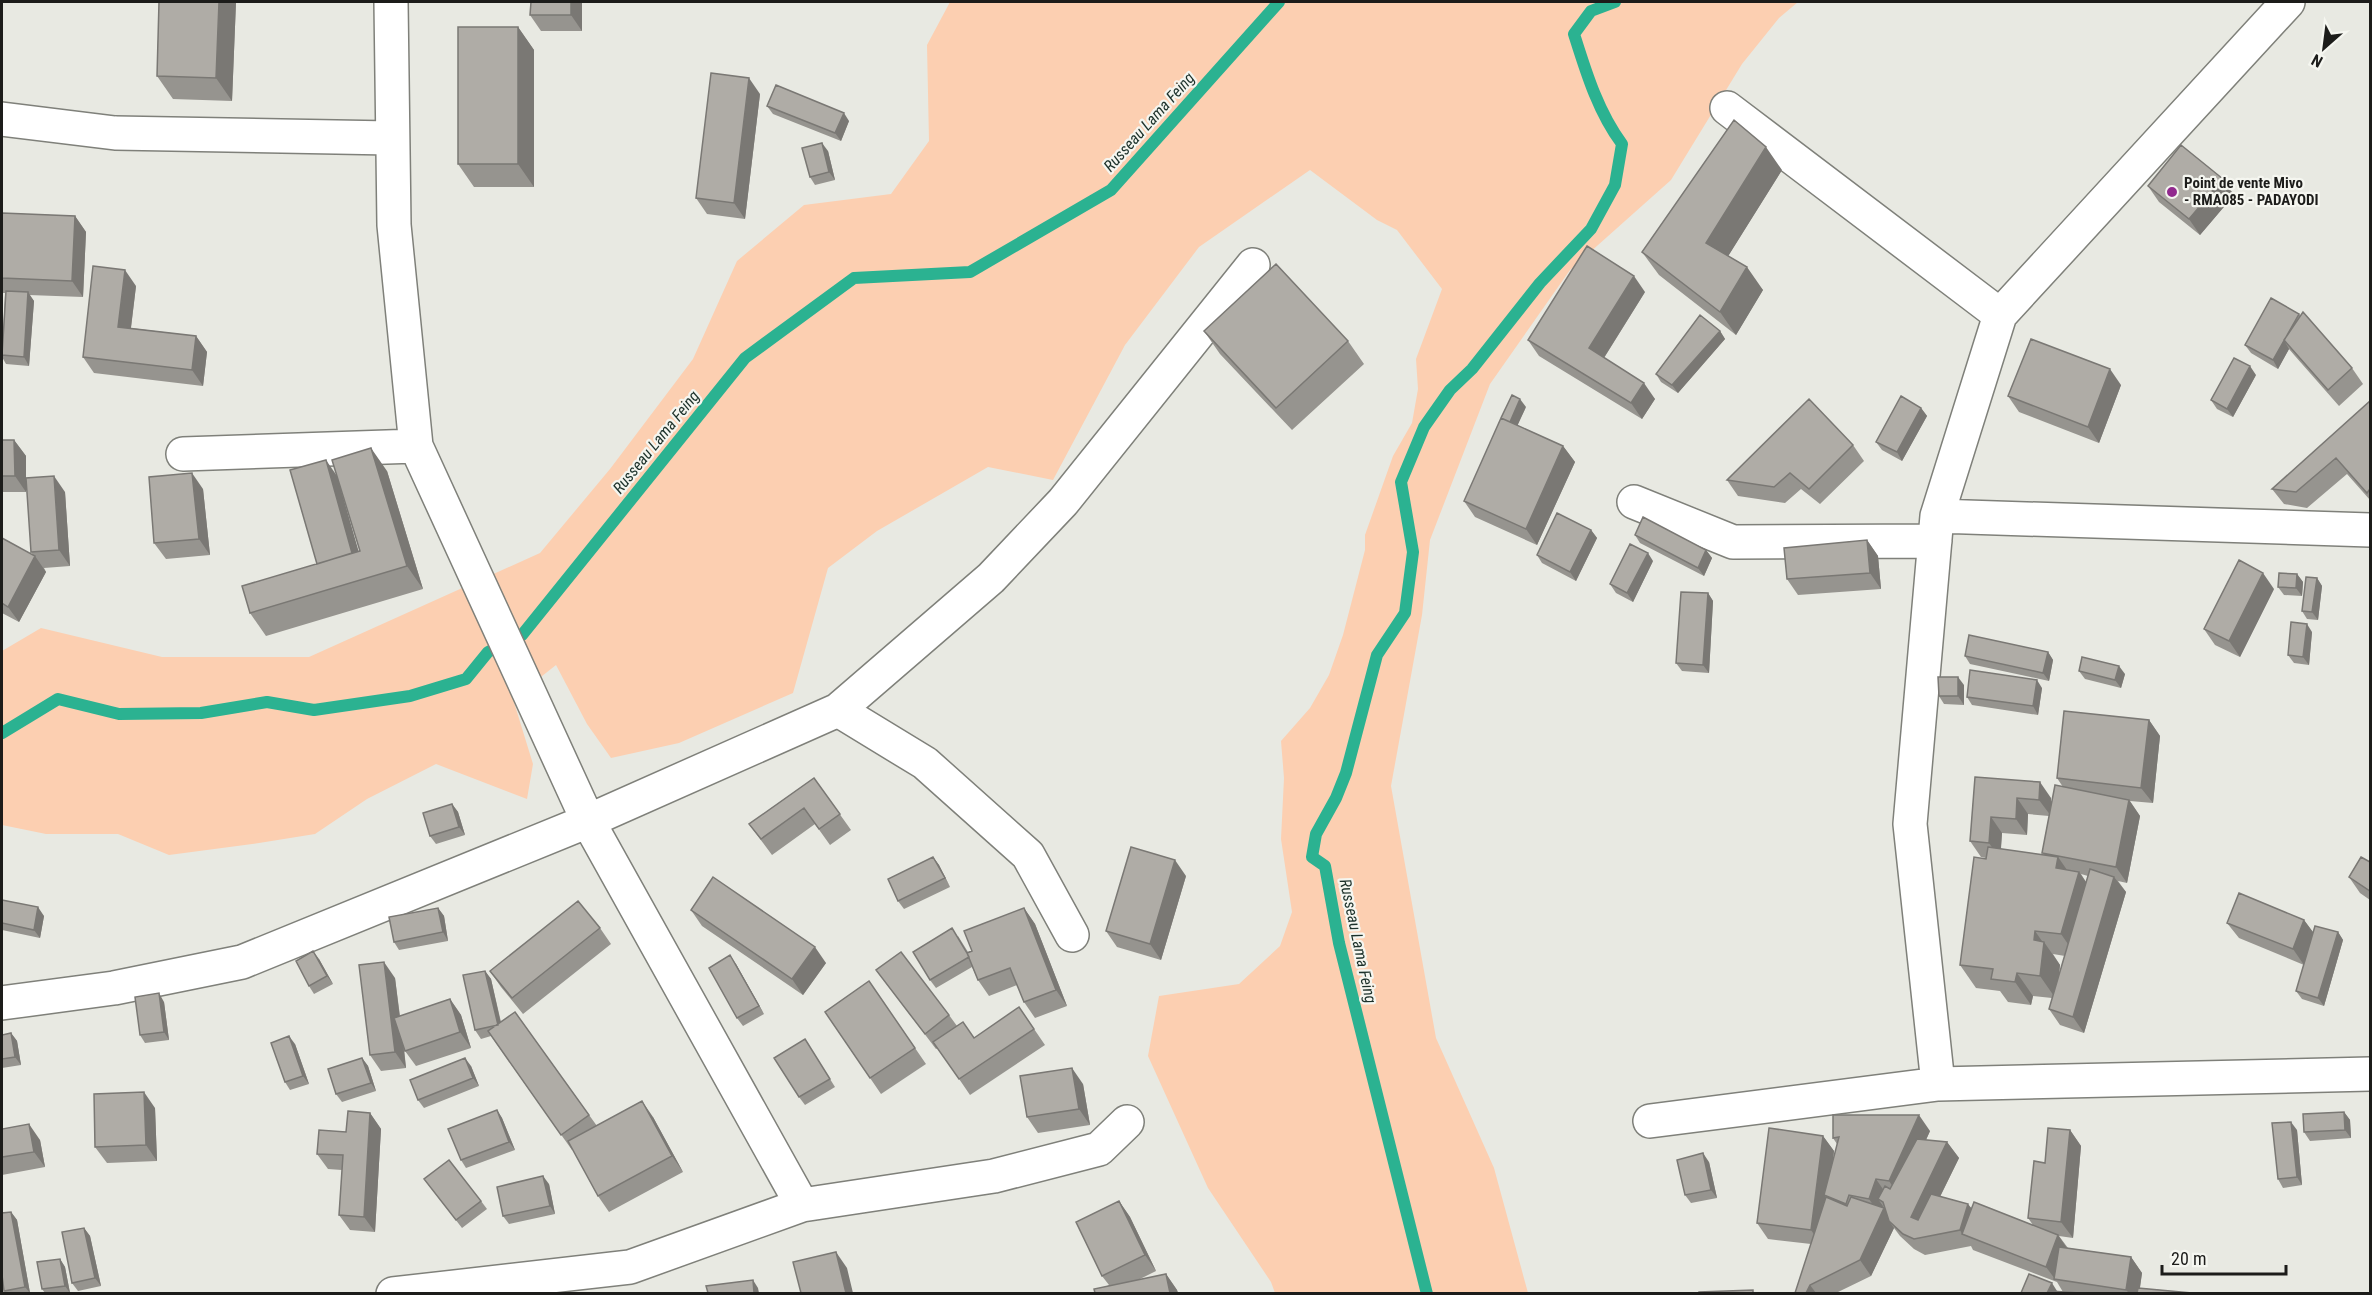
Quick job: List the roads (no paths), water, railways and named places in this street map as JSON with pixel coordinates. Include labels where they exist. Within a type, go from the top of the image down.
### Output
[{"type":"street","points":[[391,2],[391,138],[394,225],[416,446],[588,821],[802,1206]]},
{"type":"street","points":[[1938,1084],[1910,824],[1936,528],[2000,315],[2288,2]]},
{"type":"street","points":[[1727,108],[2000,315]]},
{"type":"street","points":[[2,119],[115,133],[391,138]]},
{"type":"street","points":[[2,1003],[114,988],[242,962],[588,821],[838,710],[991,578],[1063,502],[1253,265]]},
{"type":"street","points":[[183,454],[416,446]]},
{"type":"street","points":[[1634,502],[1733,542],[1936,528],[2370,530]]},
{"type":"street","points":[[838,710],[925,763],[1028,855],[1072,935]]},
{"type":"street","points":[[1650,1121],[1938,1084],[2370,1074]]},
{"type":"street","points":[[393,1293],[630,1268],[802,1206],[994,1176],[1099,1149],[1127,1122]]},
{"type":"waterway","name":"Russeau Lama Feing","points":[[2,733],[58,699],[119,714],[201,713],[267,702],[314,710],[410,696],[466,679],[488,652],[522,635],[745,358],[854,278],[970,272],[1111,190],[1279,2]]},
{"type":"waterway","name":"Russeau Lama Feing","points":[[1427,1294],[1339,943],[1325,866],[1312,857],[1316,834],[1336,798],[1346,773],[1377,655],[1405,613],[1413,552],[1401,482],[1424,427],[1450,390],[1472,369],[1540,283],[1591,229],[1615,185],[1622,144],[1599,105],[1574,34],[1591,11],[1615,2]]},
{"type":"place","name":"Point de vente Mivo - RMA085 - PADAYODI","points":[[2172,192]]}]
